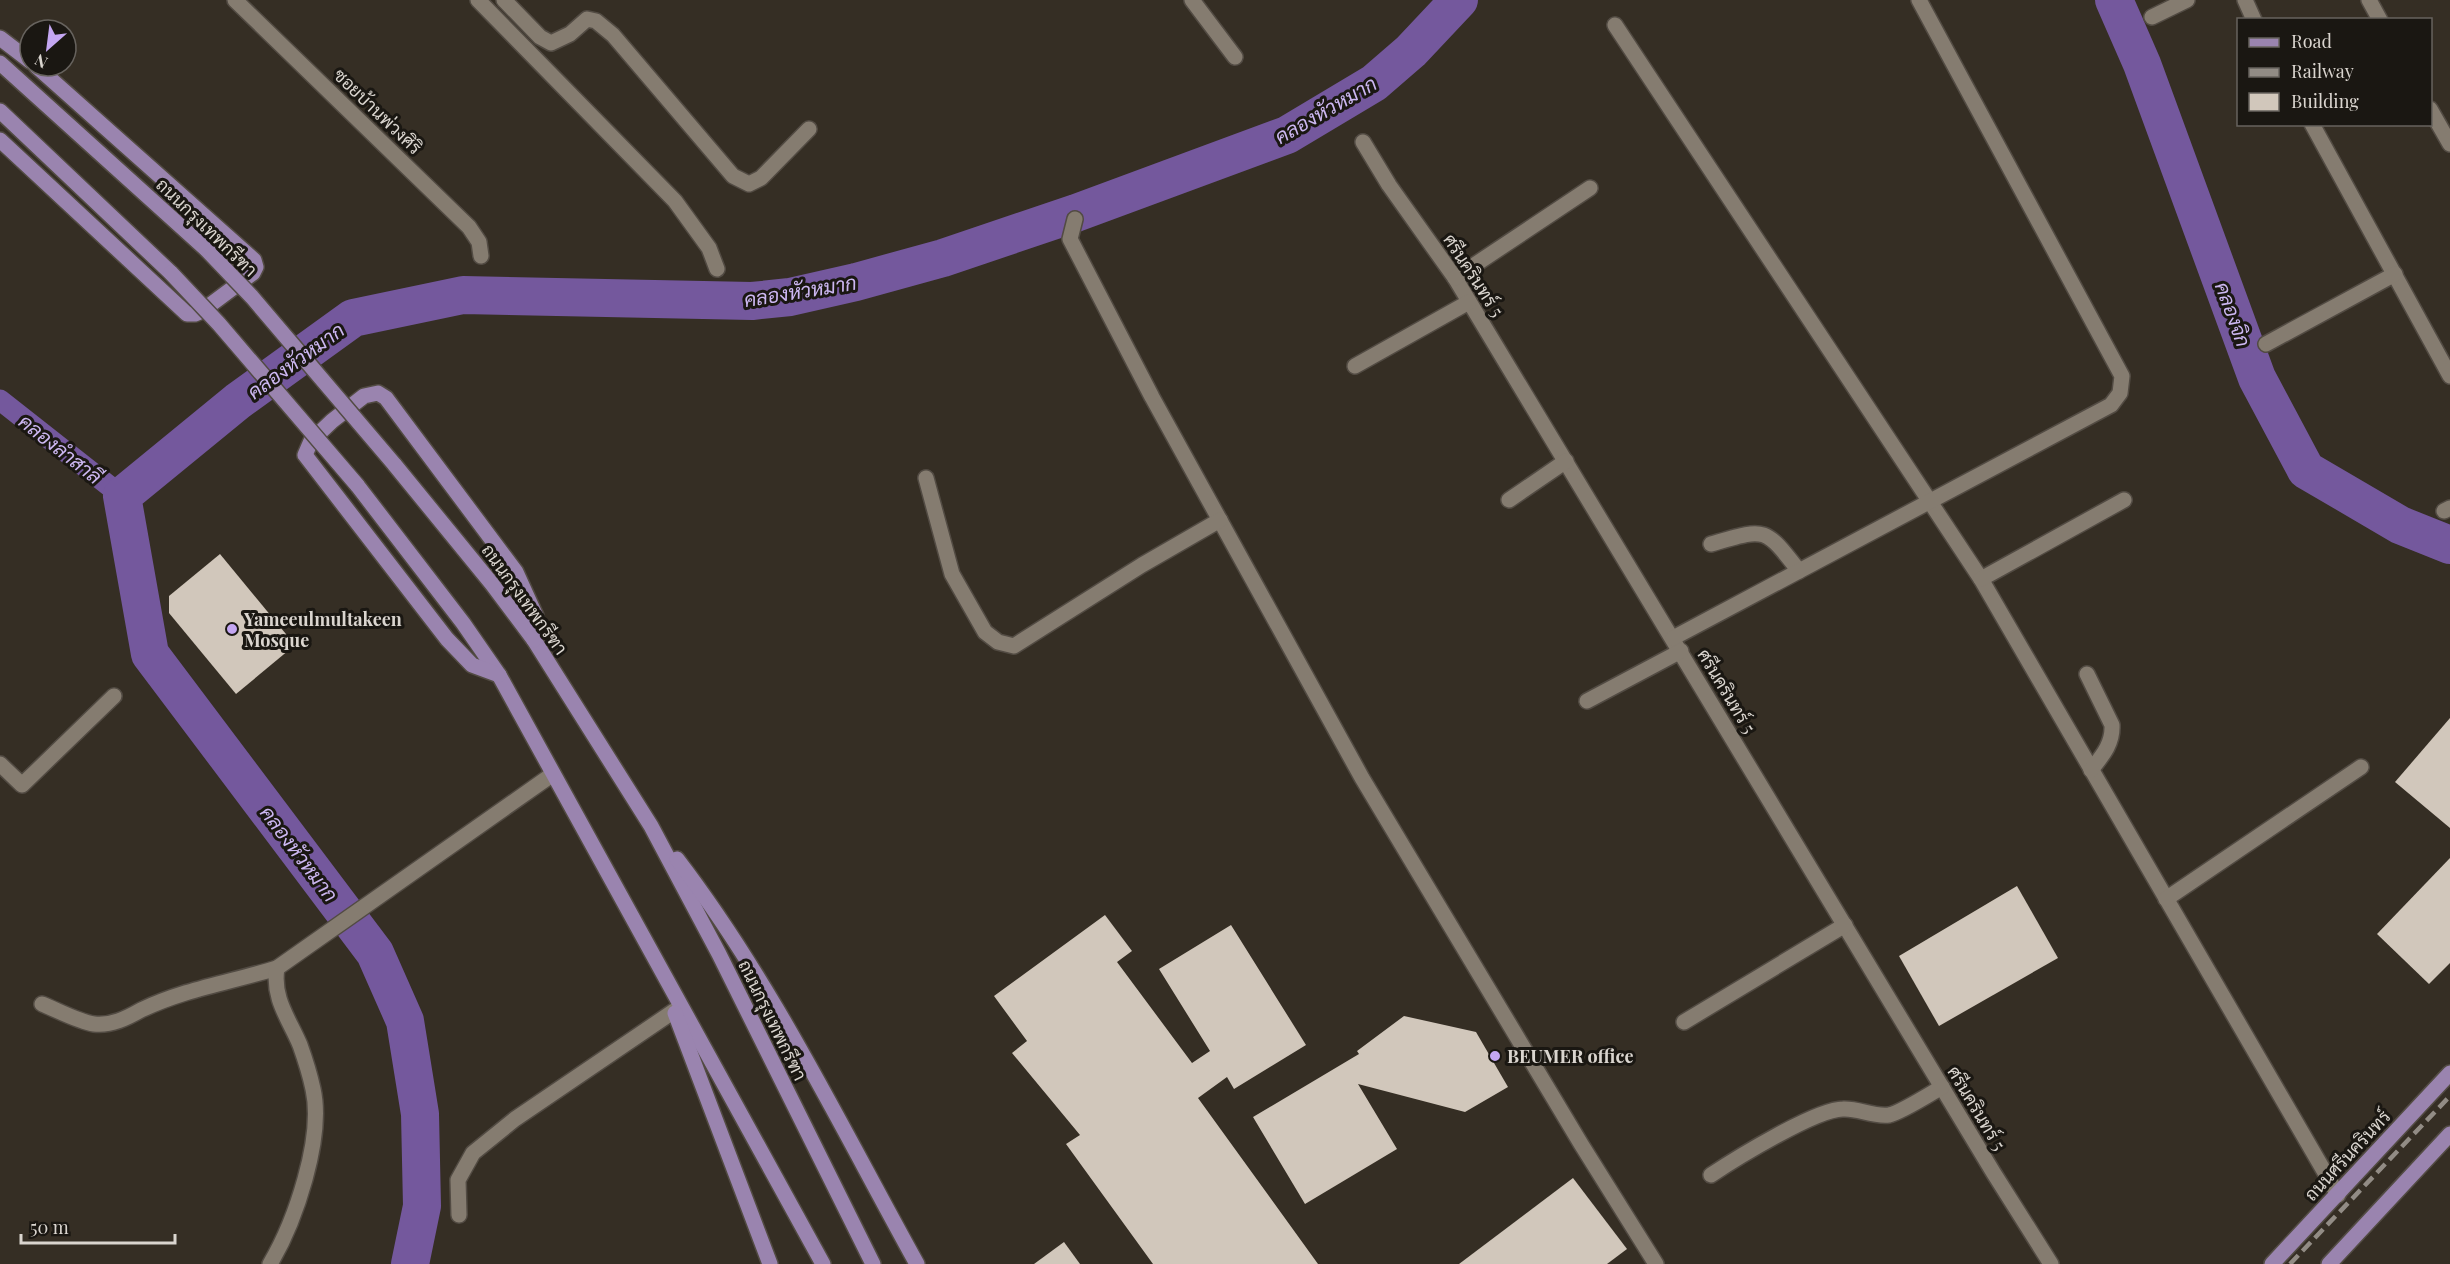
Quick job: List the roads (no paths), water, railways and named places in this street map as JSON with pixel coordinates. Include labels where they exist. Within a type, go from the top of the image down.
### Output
[{"type":"main road","points":[[0,38],[18,52]]},
{"type":"main road","name":"ถนนกรุงเทพกรีฑา","points":[[0,63],[207,250],[252,297],[394,464],[492,584],[534,640],[651,826],[733,982],[873,1264]]},
{"type":"main road","points":[[0,141],[187,314],[202,311],[253,273],[256,267],[254,260],[49,78]]},
{"type":"main road","points":[[0,111],[171,273],[219,324],[357,485],[463,623],[499,675],[822,1262]]},
{"type":"main road","points":[[499,675],[472,665],[447,639],[305,455],[310,441],[364,396],[378,393],[386,399],[516,572],[536,616],[534,640]]},
{"type":"main road","points":[[651,826],[705,896],[747,960],[917,1264]]},
{"type":"main road","points":[[657,965],[770,1264]]},
{"type":"main road","name":"ถนนศรีนครินทร์","points":[[2272,1264],[2450,1073]]},
{"type":"main road","points":[[2329,1264],[2450,1134]]},
{"type":"street","name":"ซอยบ้านพ่วงศิริ","points":[[236,0],[469,227],[479,242],[481,256]]},
{"type":"street","points":[[478,0],[675,201],[709,248],[717,269]]},
{"type":"street","points":[[504,0],[540,37],[551,43],[570,34],[587,19],[596,21],[613,34],[733,176],[750,184],[761,178],[809,129]]},
{"type":"street","points":[[1192,0],[1235,57]]},
{"type":"street","points":[[1587,701],[1799,571],[2111,405],[2120,393],[2122,376],[1918,0]]},
{"type":"street","points":[[2152,17],[2187,0]]},
{"type":"street","points":[[2245,0],[2253,18]]},
{"type":"street","points":[[2368,0],[2379,18]]},
{"type":"street","points":[[1615,25],[1927,501],[1981,579],[2338,1195]]},
{"type":"street","points":[[2432,113],[2450,144]]},
{"type":"street","points":[[2313,126],[2450,376]]},
{"type":"street","name":"ศรีนครินทร์ 5","points":[[1364,142],[1389,185],[1455,278],[2051,1264]]},
{"type":"street","points":[[1455,278],[1590,188]]},
{"type":"street","points":[[1075,219],[1070,239],[1152,397],[1362,778],[1581,1144],[1656,1264]]},
{"type":"street","points":[[2266,344],[2395,274]]},
{"type":"street","points":[[1355,366],[1469,302]]},
{"type":"street","points":[[1509,500],[1566,461]]},
{"type":"street","points":[[926,478],[952,574],[985,632],[998,642],[1014,646],[1142,565],[1220,520]]},
{"type":"street","points":[[1981,579],[2124,500]]},
{"type":"street","points":[[1711,544],[1742,535],[1761,533],[1774,538],[1799,571]]},
{"type":"street","points":[[2087,674],[2112,725],[2108,748],[2091,770]]},
{"type":"street","points":[[0,765],[22,785],[114,696]]},
{"type":"street","points":[[2166,899],[2361,767]]},
{"type":"street","points":[[42,1004],[93,1024],[118,1022],[166,998],[277,968],[553,774]]},
{"type":"street","points":[[1684,1022],[1845,925]]},
{"type":"street","points":[[270,1264],[283,1243],[307,1172],[315,1127],[314,1090],[300,1046],[280,1005],[274,984],[277,968]]},
{"type":"street","points":[[459,1215],[458,1180],[473,1153],[515,1119],[674,1011]]},
{"type":"street","points":[[1711,1175],[1818,1115],[1843,1109],[1890,1115],[1942,1087]]},
{"type":"waterway","name":"คลองหัวหมาก","points":[[410,1264],[422,1206],[420,1114],[405,1021],[375,953],[150,654],[122,496],[238,401],[353,318],[463,295],[752,301],[790,297],[943,258],[1076,213],[1287,135],[1374,83],[1411,51],[1459,0]]},
{"type":"waterway","name":"คลองจิก","points":[[2114,0],[2142,64],[2257,378],[2306,470],[2400,525],[2450,545]]},
{"type":"waterway","name":"คลองลำสาลี","points":[[0,400],[122,496]]},
{"type":"railway","points":[[2290,1264],[2450,1096]]},
{"type":"place","name":"Yameeulmultakeen Mosque","points":[[232,629]]},
{"type":"place","name":"BEUMER office","points":[[1495,1056]]}]
